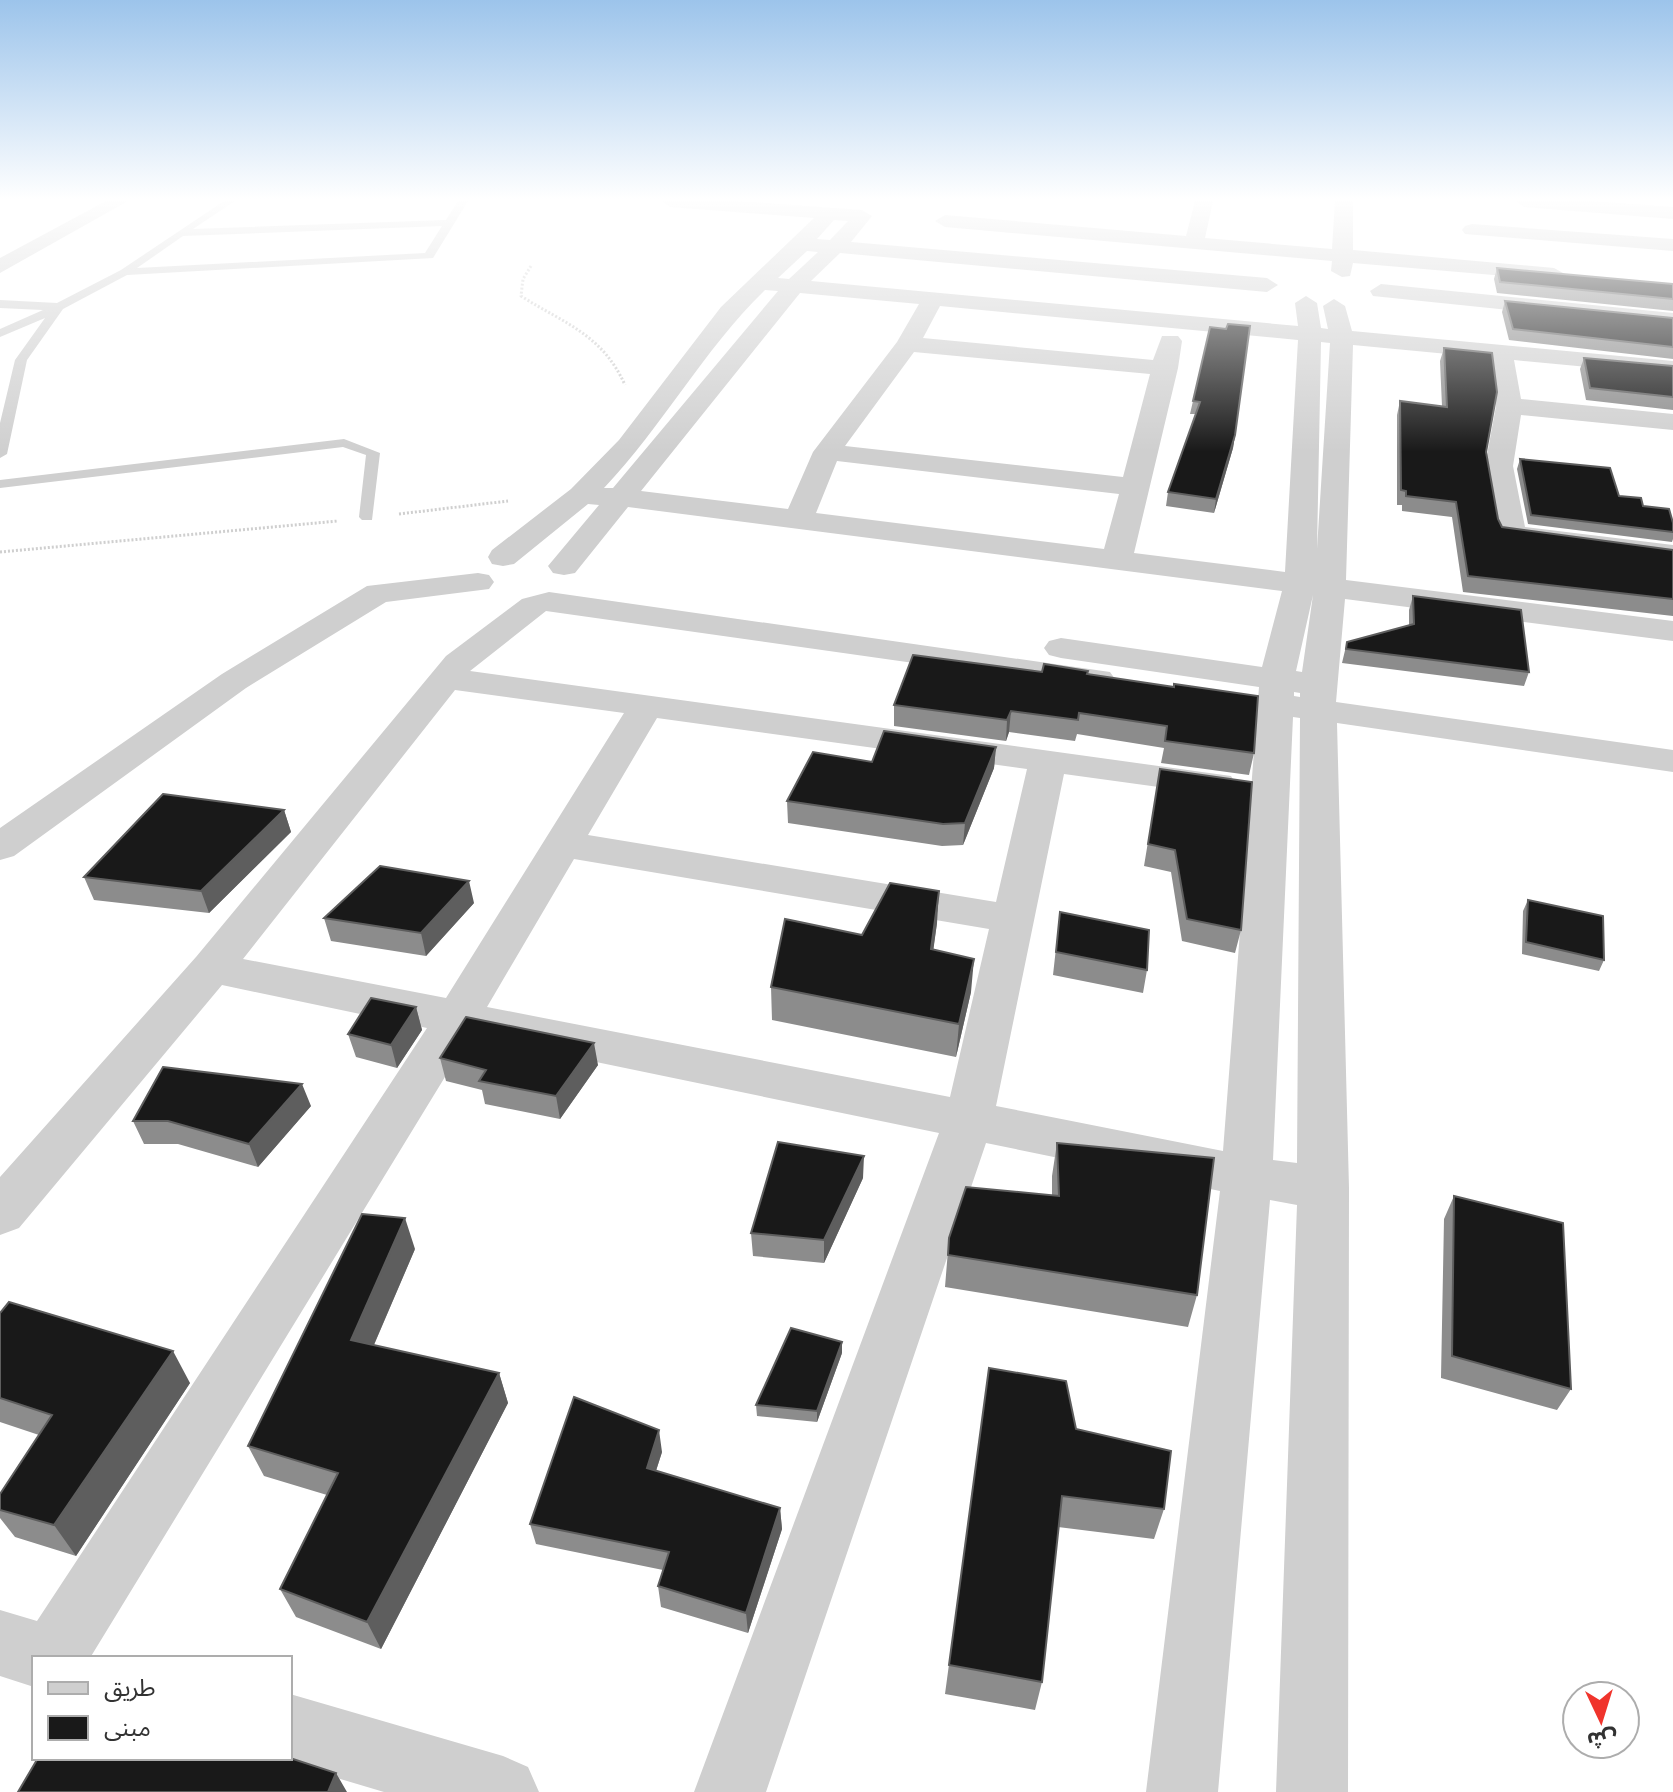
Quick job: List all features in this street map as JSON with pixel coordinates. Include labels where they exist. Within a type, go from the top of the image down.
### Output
[{"type":"street","points":[[503,557],[581,495],[629,446],[729,312],[759,285]]},
{"type":"street","points":[[779,285],[1174,320],[1377,285]]},
{"type":"street","points":[[1257,285],[1673,320]]},
{"type":"street","points":[[1310,285],[1501,352],[1673,368]]},
{"type":"street","points":[[1329,285],[1331,292]]},
{"type":"street","points":[[1182,1792],[1247,1176],[1270,792],[1297,694],[1315,584],[1332,285]]},
{"type":"street","points":[[0,1213],[212,968],[452,670],[555,589],[621,497],[794,286]]},
{"type":"street","points":[[798,520],[827,452],[908,344],[934,297]]},
{"type":"street","points":[[1117,560],[1133,487],[1166,368],[1174,320]]},
{"type":"street","points":[[908,344],[1166,368]]},
{"type":"street","points":[[1501,352],[1509,406],[1499,466],[1511,534],[1673,554]]},
{"type":"street","points":[[1509,406],[1673,422]]},
{"type":"street","points":[[827,452],[1133,487]]},
{"type":"street","points":[[581,495],[621,497],[1673,631]]},
{"type":"street","points":[[452,670],[479,589],[494,568],[507,563],[503,557]]},
{"type":"street","points":[[503,557],[553,562],[555,589]]},
{"type":"street","points":[[0,847],[234,681],[378,593],[479,589],[502,606],[555,589],[1297,694],[1673,739]]},
{"type":"street","points":[[452,670],[647,705],[1270,792]]},
{"type":"street","points":[[1297,694],[1673,761]]},
{"type":"street","points":[[1297,694],[1323,1188],[1312,1792]]},
{"type":"street","points":[[52,1656],[458,1017],[647,705]]},
{"type":"street","points":[[730,1792],[969,1120],[1048,761]]},
{"type":"street","points":[[563,844],[1013,919]]},
{"type":"street","points":[[212,968],[1247,1176],[1323,1188]]},
{"type":"street","points":[[0,1643],[44,1656]]},
{"type":"street","points":[[292,1730],[503,1792]]},
{"type":"lane","points":[[0,333],[101,285]]},
{"type":"lane","points":[[0,304],[59,307]]},
{"type":"lane","points":[[0,454],[21,360],[59,307]]},
{"type":"lane","points":[[0,484],[344,443],[373,453],[367,517]]},
{"type":"building","points":[[1527,285],[1673,285],[1673,299]]},
{"type":"building","points":[[1505,301],[1673,318],[1673,347],[1513,329]]},
{"type":"building","points":[[1228,324],[1250,326],[1235,435],[1216,499],[1168,492],[1200,402],[1193,401],[1210,327],[1226,329]]},
{"type":"building","points":[[1444,348],[1492,353],[1497,392],[1486,452],[1502,527],[1673,550],[1673,599],[1468,576],[1456,502],[1406,496],[1406,491],[1401,490],[1400,401],[1447,407]]},
{"type":"building","points":[[1584,358],[1673,366],[1673,397],[1590,388]]},
{"type":"building","points":[[1520,459],[1610,468],[1619,496],[1641,498],[1643,506],[1669,509],[1673,532],[1531,515]]},
{"type":"building","points":[[1413,596],[1521,610],[1529,672],[1346,649],[1347,642],[1414,624]]},
{"type":"building","points":[[913,655],[1042,672],[1044,664],[1088,671],[1087,674],[1258,696],[1254,753],[1165,741],[1167,726],[1079,713],[1078,720],[1011,711],[1007,720],[894,705]]},
{"type":"building","points":[[884,731],[996,747],[965,823],[943,824],[787,801],[813,752],[872,762]]},
{"type":"building","points":[[1160,769],[1252,782],[1241,930],[1187,919],[1175,850],[1148,844]]},
{"type":"building","points":[[163,794],[284,810],[201,891],[84,877]]},
{"type":"building","points":[[380,866],[469,881],[421,933],[324,918]]},
{"type":"building","points":[[890,883],[939,891],[931,949],[974,959],[959,1024],[771,987],[785,919],[862,935]]},
{"type":"building","points":[[1528,900],[1603,916],[1604,960],[1526,942]]},
{"type":"building","points":[[1060,912],[1149,930],[1147,970],[1056,952]]},
{"type":"building","points":[[371,998],[416,1007],[391,1045],[348,1034]]},
{"type":"building","points":[[466,1017],[594,1043],[556,1096],[479,1081],[486,1070],[440,1058]]},
{"type":"building","points":[[163,1067],[302,1084],[249,1144],[168,1121],[133,1121]]},
{"type":"building","points":[[778,1142],[864,1156],[824,1240],[751,1233]]},
{"type":"building","points":[[1057,1143],[1214,1158],[1197,1295],[948,1255],[949,1238],[966,1187],[1059,1196]]},
{"type":"building","points":[[1454,1196],[1563,1223],[1571,1389],[1452,1356]]},
{"type":"building","points":[[362,1214],[405,1218],[351,1340],[499,1373],[367,1622],[280,1589],[338,1473],[248,1446]]},
{"type":"building","points":[[9,1302],[173,1351],[54,1525],[0,1510],[0,1494],[52,1415],[0,1398],[0,1313]]},
{"type":"building","points":[[791,1328],[842,1342],[817,1411],[756,1405]]},
{"type":"building","points":[[989,1368],[1066,1381],[1076,1429],[1171,1451],[1164,1509],[1062,1496],[1042,1682],[949,1665]]},
{"type":"building","points":[[574,1397],[659,1430],[647,1468],[780,1508],[746,1613],[658,1586],[669,1552],[530,1524]]},
{"type":"building","points":[[292,1759],[336,1773],[328,1792],[18,1792],[37,1760]]}]
